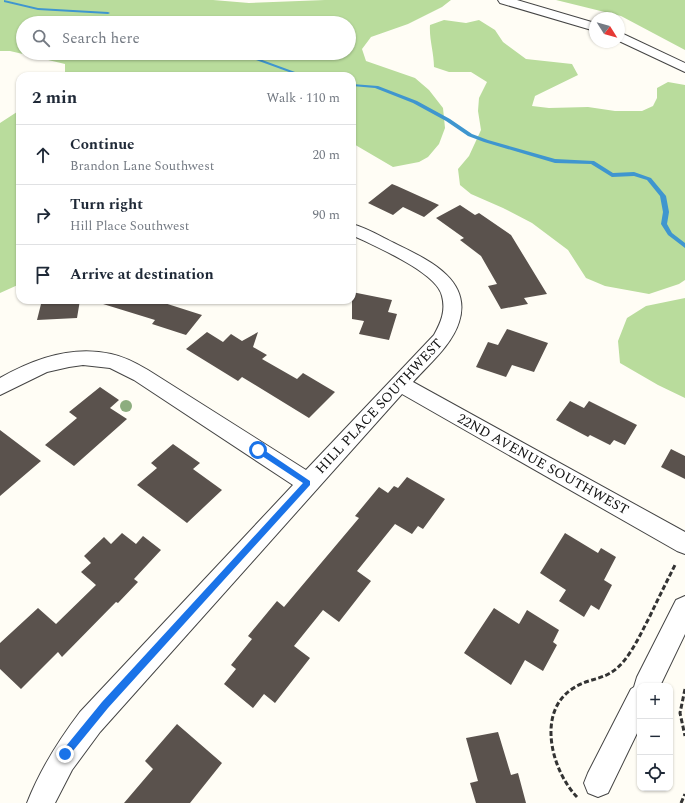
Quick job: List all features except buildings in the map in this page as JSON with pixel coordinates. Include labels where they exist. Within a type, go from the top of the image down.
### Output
[{"type":"street","points":[[504,0],[589,25]]},
{"type":"street","points":[[625,39],[685,68]]},
{"type":"street","name":"HILL PLACE SOUTHWEST","points":[[41,803],[54,772],[61,760],[90,722],[308,483],[442,339],[447,331],[452,315],[452,299],[446,284],[430,269],[356,231]]},
{"type":"street","points":[[0,387],[38,368],[66,360],[96,358],[113,362],[141,375],[308,483]]},
{"type":"street","name":"22ND AVENUE SOUTHWEST","points":[[400,384],[685,544]]},
{"type":"street","points":[[648,683],[685,608]]},
{"type":"street","points":[[588,791],[637,703]]},
{"type":"path","points":[[588,791],[563,781],[555,764],[551,732],[552,715],[561,699],[569,691],[579,685],[606,677],[626,658],[634,647],[676,563]]},
{"type":"path","points":[[685,689],[681,703],[680,719],[685,736]]},
{"type":"path","points":[[681,803],[685,794]]},
{"type":"green space","points":[[0,0],[213,0],[249,3],[325,0],[451,0],[442,7],[408,24],[371,37],[362,49],[366,61],[415,78],[429,90],[443,108],[445,128],[439,144],[428,157],[419,162],[393,167],[356,145],[356,72],[65,72],[65,64],[48,60],[356,60],[356,16],[16,16],[16,52],[0,51]]},
{"type":"green space","points":[[556,0],[685,0],[685,50],[625,18],[625,12],[605,12]]},
{"type":"green space","points":[[444,20],[466,23],[479,20],[495,30],[503,42],[526,59],[572,64],[578,75],[535,96],[532,106],[549,108],[588,107],[615,111],[642,111],[653,106],[657,98],[657,88],[668,82],[685,85],[685,280],[679,284],[649,294],[605,286],[586,278],[568,250],[532,223],[471,194],[460,185],[458,169],[469,156],[481,130],[478,111],[479,98],[487,82],[471,72],[449,72],[434,67],[430,25]]},
{"type":"green space","points":[[16,113],[16,286],[0,293],[0,123]]},
{"type":"green space","points":[[685,298],[685,398],[658,385],[620,363],[618,341],[627,318],[646,306]]},
{"type":"waterway","points":[[5,1],[38,9],[108,13]]},
{"type":"waterway","points":[[259,60],[293,72]]},
{"type":"waterway","points":[[356,85],[376,87],[415,102],[448,120],[470,135],[486,141],[555,161],[592,162],[612,175],[634,174],[649,179],[663,196],[666,212],[664,224],[670,234],[685,246]]},
{"type":"route","points":[[65,754],[105,705],[308,483],[258,450]]}]
